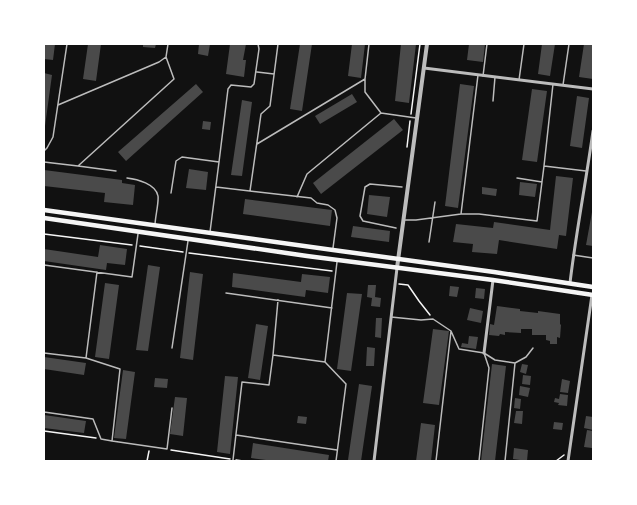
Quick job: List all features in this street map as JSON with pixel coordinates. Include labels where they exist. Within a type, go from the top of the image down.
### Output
[{"type":"main road","points":[[44,210],[210,232],[593,287]]},
{"type":"main road","points":[[44,218],[338,260],[593,294]]},
{"type":"street","points":[[374,461],[398,259],[427,44]]},
{"type":"street","points":[[424,68],[593,89]]},
{"type":"street","points":[[570,283],[593,131]]},
{"type":"street","points":[[484,353],[493,280]]},
{"type":"street","points":[[568,461],[593,294]]},
{"type":"lane","points":[[44,151],[53,137],[67,44]]},
{"type":"lane","points":[[78,166],[174,79],[166,57],[168,44]]},
{"type":"lane","points":[[210,232],[228,89],[231,85],[251,87],[254,84],[257,72],[258,44]]},
{"type":"lane","points":[[250,191],[261,114],[270,106],[278,44]]},
{"type":"lane","points":[[369,44],[364,79],[365,92],[382,113],[417,118]]},
{"type":"lane","points":[[483,76],[487,44]]},
{"type":"lane","points":[[519,80],[524,44]]},
{"type":"lane","points":[[563,85],[569,44]]},
{"type":"lane","points":[[58,105],[159,62],[166,57]]},
{"type":"lane","points":[[257,72],[274,74]]},
{"type":"lane","points":[[461,214],[478,75]]},
{"type":"lane","points":[[493,101],[495,77]]},
{"type":"lane","points":[[257,144],[364,79]]},
{"type":"lane","points":[[404,220],[416,220],[461,214],[480,214],[537,221],[553,84]]},
{"type":"lane","points":[[297,197],[307,174],[382,113]]},
{"type":"lane","points":[[171,193],[176,161],[182,157],[219,162]]},
{"type":"lane","points":[[44,162],[116,171]]},
{"type":"lane","points":[[544,166],[588,172]]},
{"type":"lane","points":[[127,178],[138,179],[154,188],[158,196],[155,225]]},
{"type":"lane","points":[[517,178],[542,182]]},
{"type":"lane","points":[[396,228],[363,221],[360,216],[365,187],[370,184],[402,188]]},
{"type":"lane","points":[[216,187],[311,198],[317,203],[328,205],[335,210],[337,218],[333,250]]},
{"type":"lane","points":[[429,242],[435,202]]},
{"type":"lane","points":[[44,265],[132,277],[138,232]]},
{"type":"lane","points":[[172,348],[188,239]]},
{"type":"lane","points":[[574,255],[593,258]]},
{"type":"lane","points":[[324,362],[338,260]]},
{"type":"lane","points":[[86,358],[97,272]]},
{"type":"lane","points":[[226,293],[332,308]]},
{"type":"lane","points":[[233,460],[242,382],[270,385],[278,300]]},
{"type":"lane","points":[[391,317],[420,320],[433,319],[451,331],[459,349],[484,353],[496,360],[515,363],[526,357],[533,348]]},
{"type":"lane","points":[[436,461],[451,331]]},
{"type":"lane","points":[[44,353],[86,358],[120,369],[112,441]]},
{"type":"lane","points":[[479,461],[489,368],[484,353]]},
{"type":"lane","points":[[273,355],[324,362],[346,384],[336,461]]},
{"type":"lane","points":[[505,461],[515,363]]},
{"type":"lane","points":[[44,412],[93,419],[101,439],[167,449],[172,408]]},
{"type":"lane","points":[[236,435],[337,450]]},
{"type":"path","points":[[407,148],[420,44]]},
{"type":"path","points":[[395,283],[408,285],[419,302],[433,319]]},
{"type":"path","points":[[44,432],[101,439]]},
{"type":"path","points":[[147,461],[150,446]]},
{"type":"path","points":[[167,449],[225,460],[243,461]]},
{"type":"path","points":[[556,461],[570,451]]},
{"type":"building","points":[[44,44],[55,44],[53,60],[44,59]]},
{"type":"building","points":[[88,44],[101,44],[96,81],[83,79]]},
{"type":"building","points":[[143,44],[156,44],[155,48],[143,47]]},
{"type":"building","points":[[199,44],[210,44],[208,56],[198,54]]},
{"type":"building","points":[[230,44],[246,44],[243,60],[246,60],[244,77],[226,74]]},
{"type":"building","points":[[300,44],[312,44],[302,111],[290,109]]},
{"type":"building","points":[[352,44],[365,44],[361,78],[348,76]]},
{"type":"building","points":[[401,44],[416,44],[409,103],[395,101]]},
{"type":"building","points":[[469,44],[485,44],[483,62],[467,60]]},
{"type":"building","points":[[542,44],[555,44],[550,76],[538,74]]},
{"type":"building","points":[[584,44],[593,44],[593,79],[579,77]]},
{"type":"building","points":[[44,73],[52,75],[45,126],[44,126]]},
{"type":"building","points":[[196,84],[203,92],[126,161],[118,152]]},
{"type":"building","points":[[460,84],[474,86],[458,208],[445,206]]},
{"type":"building","points":[[532,89],[547,91],[537,162],[522,160]]},
{"type":"building","points":[[352,94],[357,102],[320,124],[315,116]]},
{"type":"building","points":[[577,96],[589,98],[582,148],[570,146]]},
{"type":"building","points":[[242,100],[252,102],[242,176],[231,175]]},
{"type":"building","points":[[394,119],[403,130],[321,194],[313,183]]},
{"type":"building","points":[[203,121],[211,122],[210,130],[202,129]]},
{"type":"building","points":[[189,169],[208,172],[206,190],[186,188]]},
{"type":"building","points":[[44,170],[122,180],[122,183],[135,185],[133,205],[104,202],[105,193],[44,186]]},
{"type":"building","points":[[556,176],[573,178],[566,236],[559,235],[557,249],[499,240],[497,254],[472,252],[473,244],[453,242],[456,224],[493,228],[494,222],[550,230]]},
{"type":"building","points":[[520,182],[537,184],[535,197],[519,195]]},
{"type":"building","points":[[482,187],[497,189],[496,196],[482,194]]},
{"type":"building","points":[[369,195],[390,197],[387,217],[367,214]]},
{"type":"building","points":[[245,199],[332,210],[330,226],[243,214]]},
{"type":"building","points":[[593,212],[593,246],[586,245]]},
{"type":"building","points":[[353,226],[390,231],[389,242],[351,237]]},
{"type":"building","points":[[100,245],[127,249],[125,265],[107,263],[106,270],[44,261],[44,249],[98,257]]},
{"type":"building","points":[[148,265],[160,267],[148,351],[136,350]]},
{"type":"building","points":[[190,272],[203,274],[193,360],[180,358]]},
{"type":"building","points":[[233,273],[301,282],[302,274],[330,277],[328,293],[306,290],[305,297],[232,287]]},
{"type":"building","points":[[105,283],[119,285],[109,359],[95,357]]},
{"type":"building","points":[[368,285],[376,285],[375,297],[381,298],[380,307],[371,306],[372,298],[367,297]]},
{"type":"building","points":[[450,286],[459,287],[457,297],[449,296]]},
{"type":"building","points":[[476,288],[485,289],[484,299],[475,298]]},
{"type":"building","points":[[347,293],[362,294],[351,371],[337,369]]},
{"type":"building","points":[[497,306],[520,309],[520,311],[538,313],[538,311],[560,314],[560,338],[557,337],[557,344],[550,344],[550,341],[546,340],[546,335],[532,335],[532,329],[521,329],[521,333],[505,332],[505,335],[489,335],[490,324],[494,325]]},
{"type":"building","points":[[470,308],[483,311],[481,323],[467,320]]},
{"type":"building","points":[[376,318],[382,318],[381,338],[375,337]]},
{"type":"building","points":[[256,324],[268,326],[260,380],[248,378]]},
{"type":"building","points":[[433,329],[449,331],[439,405],[423,403]]},
{"type":"building","points":[[469,336],[478,337],[476,349],[461,347],[462,343],[468,344]]},
{"type":"building","points":[[367,347],[375,348],[374,366],[366,366]]},
{"type":"building","points":[[44,357],[86,363],[84,375],[44,369]]},
{"type":"building","points":[[492,364],[506,366],[495,461],[481,461]]},
{"type":"building","points":[[522,364],[528,365],[526,374],[520,372]]},
{"type":"building","points":[[123,370],[135,372],[126,439],[114,438]]},
{"type":"building","points":[[523,375],[531,376],[530,385],[522,384]]},
{"type":"building","points":[[225,376],[238,377],[230,454],[217,452]]},
{"type":"building","points":[[155,378],[168,379],[167,388],[154,387]]},
{"type":"building","points":[[562,379],[570,381],[568,393],[560,392]]},
{"type":"building","points":[[359,384],[372,386],[361,461],[348,460]]},
{"type":"building","points":[[520,386],[530,388],[528,397],[519,395]]},
{"type":"building","points":[[560,394],[568,395],[567,406],[558,405],[559,403],[554,402],[555,398],[559,399]]},
{"type":"building","points":[[175,397],[187,398],[183,436],[170,434]]},
{"type":"building","points":[[515,398],[521,399],[520,409],[514,408]]},
{"type":"building","points":[[516,411],[523,411],[522,424],[514,423]]},
{"type":"building","points":[[44,415],[86,421],[84,433],[44,428]]},
{"type":"building","points":[[298,416],[307,417],[306,424],[297,423]]},
{"type":"building","points":[[586,416],[593,417],[593,430],[584,428]]},
{"type":"building","points":[[554,422],[563,423],[562,430],[553,429]]},
{"type":"building","points":[[421,423],[435,425],[431,461],[416,461]]},
{"type":"building","points":[[587,430],[593,431],[592,448],[584,447]]},
{"type":"building","points":[[253,443],[329,455],[328,461],[274,461],[251,458]]},
{"type":"building","points":[[514,448],[528,450],[527,461],[513,459]]}]
